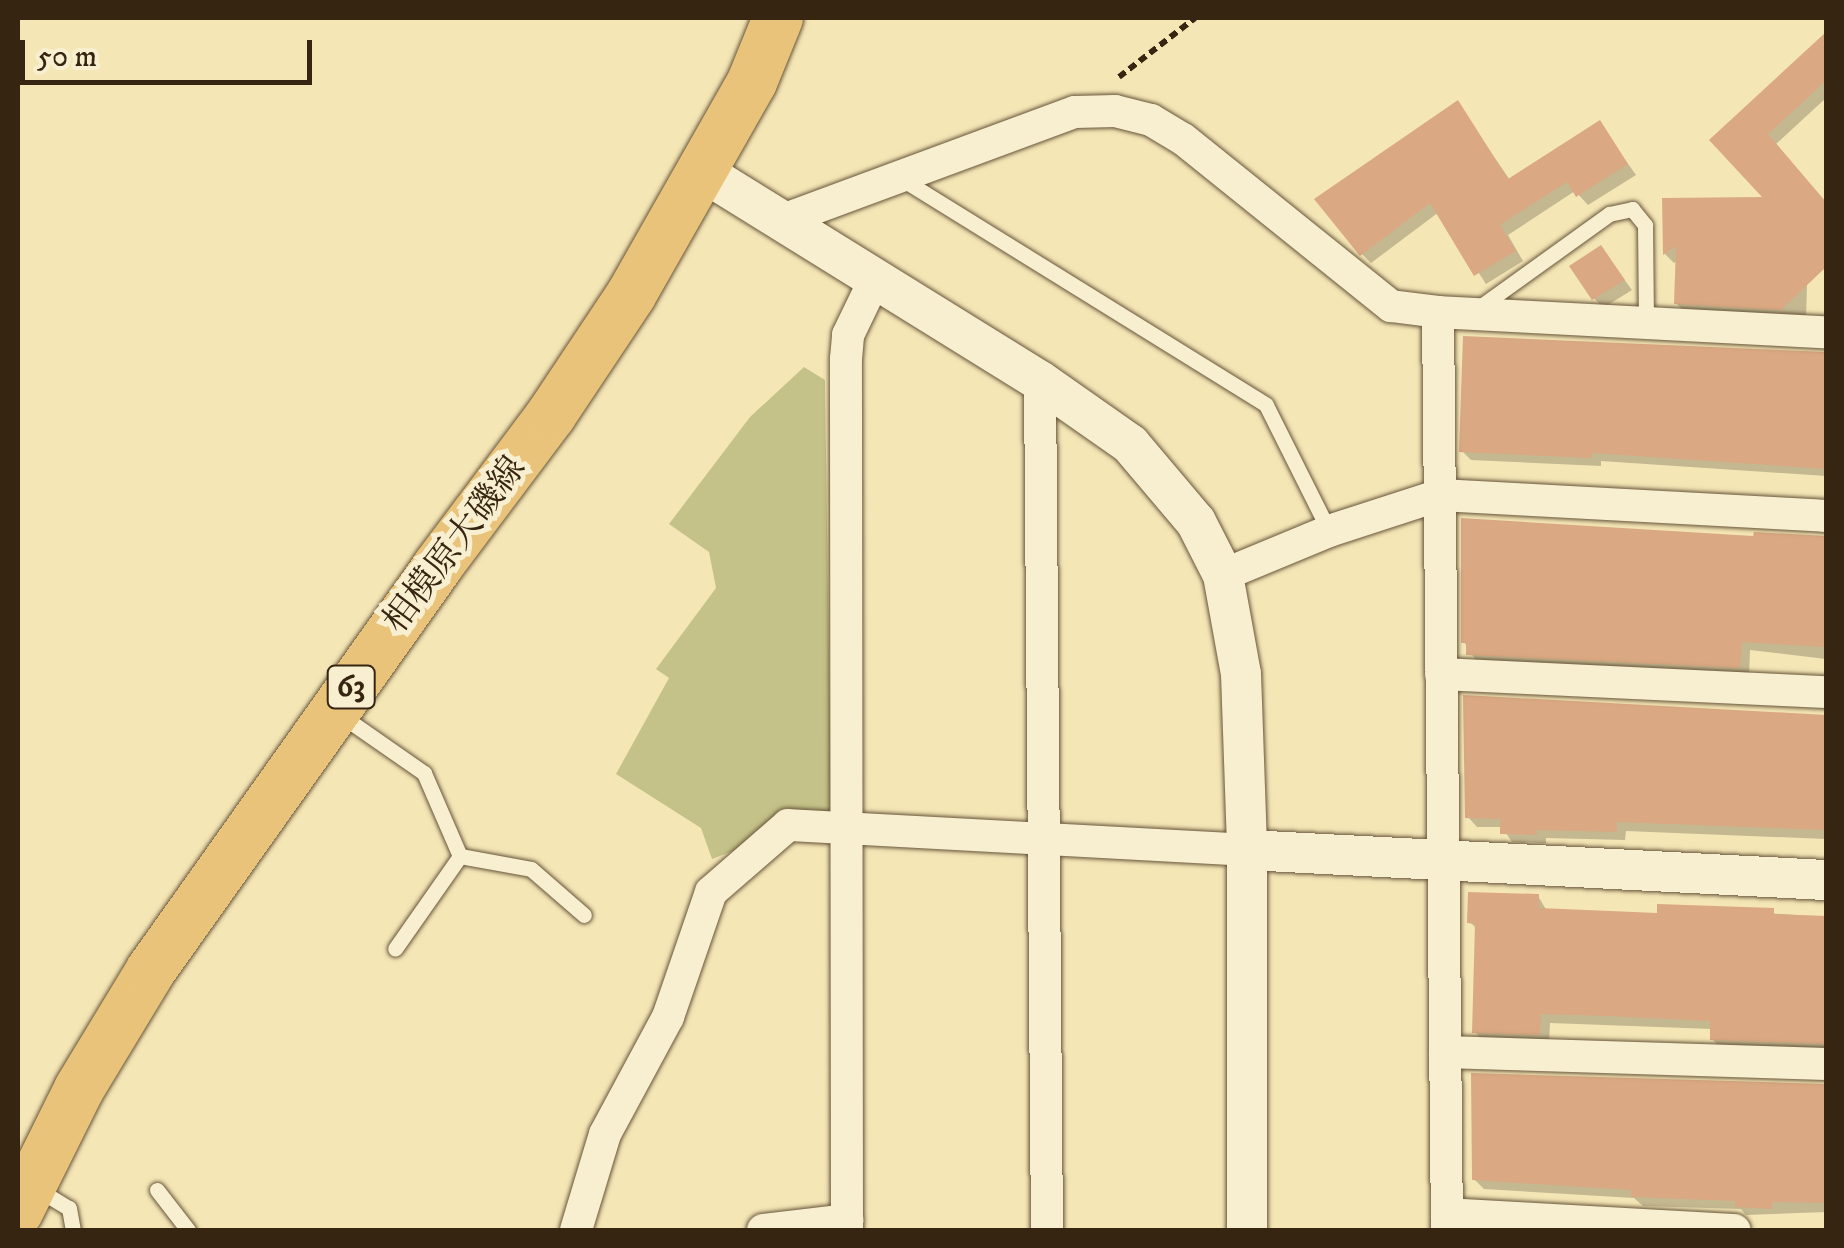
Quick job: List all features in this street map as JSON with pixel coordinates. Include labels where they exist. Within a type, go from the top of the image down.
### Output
[{"type":"main road","name":"相模原大磯線","points":[[23,1198],[79,1089],[151,970],[334,710],[551,415],[631,294],[752,82],[778,18]]},
{"type":"street","points":[[780,220],[902,179],[1075,112],[1115,111],[1151,120],[1183,139],[1391,306],[1454,313],[1826,332]]},
{"type":"street","points":[[703,172],[1040,381],[1130,444],[1196,522],[1223,574],[1241,674],[1247,850],[1247,1230]]},
{"type":"street","points":[[763,1230],[847,1225],[846,359],[848,336],[874,279]]},
{"type":"street","points":[[1454,313],[1440,495],[1447,1222],[1736,1230]]},
{"type":"street","points":[[1040,381],[1046,1230]]},
{"type":"street","points":[[1223,574],[1330,531],[1440,495],[1826,516]]},
{"type":"street","points":[[1440,674],[1826,692]]},
{"type":"street","points":[[576,1230],[604,1134],[668,1018],[711,892],[788,825],[1826,880]]},
{"type":"street","points":[[1446,1052],[1826,1064]]},
{"type":"lane","points":[[902,179],[1266,405],[1330,531]]},
{"type":"lane","points":[[1454,313],[1610,214],[1632,210],[1644,225],[1646,321]]},
{"type":"lane","points":[[334,710],[424,773],[460,856]]},
{"type":"lane","points":[[460,856],[531,869],[584,914]]},
{"type":"lane","points":[[395,949],[460,856]]},
{"type":"lane","points":[[157,1190],[188,1230]]},
{"type":"lane","points":[[23,1198],[68,1208],[74,1230]]},
{"type":"path","points":[[1075,112],[1196,18]]},
{"type":"shaded area","points":[[804,367],[825,380],[831,813],[712,859],[701,828],[616,774],[669,678],[656,669],[716,588],[709,552],[669,524],[750,417]]},
{"type":"building","points":[[1826,32],[1826,81],[1768,134],[1826,202],[1826,267],[1781,310],[1674,304],[1676,246],[1663,255],[1662,198],[1762,197],[1709,140]]},
{"type":"building","points":[[1458,100],[1508,179],[1600,120],[1628,164],[1576,197],[1567,182],[1500,225],[1516,251],[1474,276],[1430,203],[1360,256],[1314,199]]},
{"type":"building","points":[[1601,245],[1625,280],[1592,300],[1569,266]]},
{"type":"building","points":[[1463,336],[1826,352],[1826,469],[1592,453],[1592,458],[1459,452]]},
{"type":"building","points":[[1461,518],[1753,536],[1754,532],[1826,536],[1826,647],[1742,642],[1740,668],[1466,655],[1466,643],[1461,643]]},
{"type":"building","points":[[1463,695],[1826,715],[1826,830],[1617,822],[1617,832],[1537,830],[1537,835],[1500,834],[1500,819],[1465,818]]},
{"type":"building","points":[[1468,892],[1539,894],[1539,908],[1657,913],[1657,904],[1774,908],[1774,914],[1826,916],[1826,1044],[1710,1040],[1710,1021],[1608,1016],[1541,1014],[1540,1035],[1472,1033],[1475,924],[1467,923]]},
{"type":"building","points":[[1471,1073],[1826,1084],[1826,1203],[1772,1202],[1772,1209],[1735,1207],[1735,1201],[1631,1197],[1631,1190],[1472,1180]]}]
